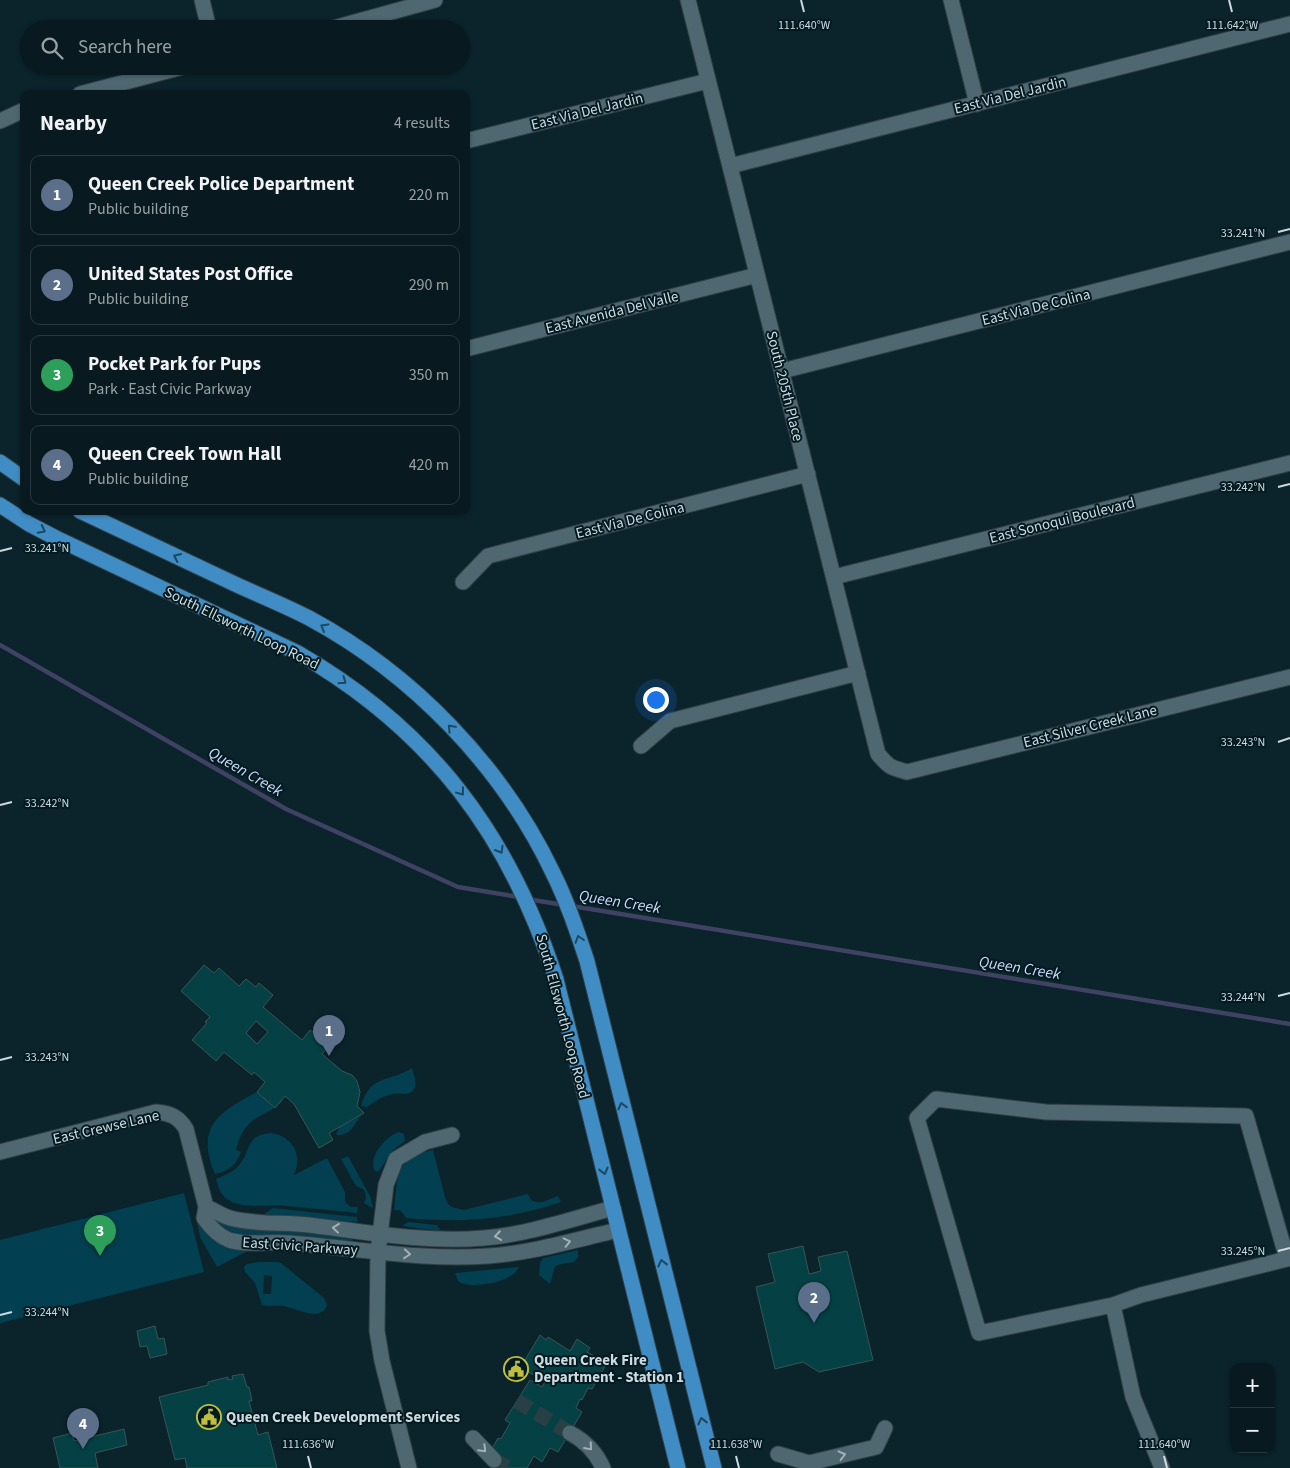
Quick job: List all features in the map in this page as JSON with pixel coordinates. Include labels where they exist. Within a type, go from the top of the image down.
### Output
[{"type":"main road","points":[[0,462],[20,476]]},
{"type":"main road","name":"South Ellsworth Loop Road","points":[[0,505],[29,524],[56,538],[298,653],[321,666],[394,720],[447,774],[474,809],[522,891],[538,927],[556,979],[678,1468]]},
{"type":"main road","points":[[89,515],[308,618],[363,652],[402,682],[456,732],[488,770],[524,821],[547,861],[566,901],[587,961],[714,1468]]},
{"type":"street","points":[[202,0],[208,20]]},
{"type":"street","points":[[363,20],[435,0]]},
{"type":"street","name":"South 205th Place","points":[[688,0],[878,754],[890,767]]},
{"type":"street","points":[[951,0],[977,104]]},
{"type":"street","name":"East Via Del Jardin","points":[[730,166],[1290,24]]},
{"type":"street","points":[[95,90],[152,75]]},
{"type":"street","name":"East Via Del Jardin","points":[[470,140],[708,81]]},
{"type":"street","points":[[0,121],[20,112]]},
{"type":"street","name":"East Via De Colina","points":[[782,372],[1290,242]]},
{"type":"street","name":"East Avenida Del Valle","points":[[470,348],[757,275]]},
{"type":"street","name":"East Sonoqui Boulevard","points":[[834,577],[1290,463]]},
{"type":"street","name":"East Via De Colina","points":[[463,582],[488,556],[808,474]]},
{"type":"street","points":[[641,746],[670,721],[858,672]]},
{"type":"street","name":"East Silver Creek Lane","points":[[890,767],[907,772],[1290,677]]},
{"type":"street","points":[[936,1099],[1046,1112],[1246,1116],[1287,1259],[1141,1295],[1113,1304],[979,1334],[917,1118],[936,1099]]},
{"type":"street","name":"East Crewse Lane","points":[[0,1152],[156,1112],[167,1113],[182,1122],[186,1129],[206,1207]]},
{"type":"street","points":[[409,1468],[382,1361],[377,1331],[378,1252],[386,1185],[396,1159],[425,1142],[452,1135]]},
{"type":"street","name":"East Civic Parkway","points":[[613,1208],[505,1235],[483,1238],[431,1238],[296,1224],[242,1221],[227,1218],[206,1207],[204,1218],[210,1228],[231,1241],[280,1242],[448,1258],[489,1256],[534,1250],[618,1230]]},
{"type":"street","points":[[1113,1304],[1133,1397],[1162,1468]]},
{"type":"street","points":[[778,1454],[809,1463],[876,1447],[885,1428]]},
{"type":"street","points":[[570,1432],[582,1439],[598,1458],[603,1468]]},
{"type":"street","points":[[473,1438],[494,1460]]},
{"type":"shaded area","points":[[412,1068],[415,1084],[413,1091],[405,1094],[389,1095],[367,1107],[361,1106],[365,1096],[375,1083],[404,1073]]},
{"type":"shaded area","points":[[257,1092],[275,1107],[286,1097],[278,1105],[271,1110],[251,1122],[240,1138],[236,1150],[241,1152],[237,1160],[228,1169],[215,1174],[209,1158],[208,1145],[209,1133],[214,1123],[231,1107]]},
{"type":"shaded area","points":[[361,1116],[348,1132],[336,1135],[339,1127]]},
{"type":"shaded area","points":[[399,1132],[404,1134],[405,1141],[393,1150],[379,1171],[375,1171],[373,1166],[374,1160],[379,1148],[394,1134]]},
{"type":"shaded area","points":[[272,1133],[286,1138],[294,1148],[297,1154],[297,1161],[294,1175],[327,1158],[345,1192],[345,1202],[351,1207],[358,1207],[357,1213],[281,1206],[242,1205],[224,1197],[216,1179],[238,1167],[253,1139],[263,1134]]},
{"type":"shaded area","points":[[433,1150],[445,1197],[448,1204],[452,1207],[464,1210],[528,1194],[531,1200],[535,1202],[541,1202],[558,1196],[561,1202],[523,1213],[485,1219],[406,1218],[400,1210],[394,1210],[400,1170],[411,1158]]},
{"type":"shaded area","points":[[348,1156],[371,1198],[373,1208],[364,1203],[366,1198],[365,1192],[356,1186],[341,1159]]},
{"type":"shaded area","points":[[184,1193],[204,1272],[0,1323],[0,1240]]},
{"type":"shaded area","points":[[273,1208],[357,1217],[357,1222],[264,1214]]},
{"type":"shaded area","points":[[196,1217],[212,1239],[225,1244],[251,1249],[217,1267],[200,1237]]},
{"type":"shaded area","points":[[212,1217],[221,1223],[234,1227],[292,1229],[352,1237],[353,1241],[280,1235],[240,1235],[225,1231],[219,1227]]},
{"type":"shaded area","points":[[408,1222],[437,1225],[441,1231],[402,1226]]},
{"type":"shaded area","points":[[578,1250],[578,1257],[574,1262],[555,1266],[550,1284],[539,1275],[540,1263],[543,1258]]},
{"type":"shaded area","points":[[259,1262],[281,1263],[324,1298],[327,1305],[324,1310],[314,1314],[283,1306],[262,1305],[255,1283],[245,1272],[244,1267],[247,1264]],"holes":[[[264,1275],[272,1276],[271,1294],[263,1294]]]},
{"type":"shaded area","points":[[519,1267],[515,1273],[500,1281],[481,1285],[464,1284],[458,1281],[455,1273]]},
{"type":"building","points":[[204,965],[214,973],[219,968],[239,986],[246,979],[256,987],[259,983],[273,995],[263,1007],[302,1040],[310,1030],[321,1038],[319,1041],[327,1048],[322,1054],[342,1071],[352,1075],[357,1081],[360,1092],[357,1106],[364,1113],[329,1133],[333,1140],[319,1148],[294,1104],[285,1096],[275,1108],[257,1092],[265,1082],[254,1072],[252,1075],[224,1052],[216,1061],[192,1040],[210,1017],[181,991]],"holes":[[[256,1021],[268,1032],[257,1044],[246,1033]]]},
{"type":"building","points":[[803,1246],[809,1274],[821,1271],[818,1257],[847,1251],[873,1360],[819,1372],[803,1362],[775,1369],[756,1287],[775,1282],[768,1254]]},
{"type":"building","points":[[155,1326],[158,1339],[164,1338],[167,1354],[150,1358],[147,1346],[140,1347],[137,1331]]},
{"type":"building","points":[[540,1335],[546,1340],[548,1337],[570,1351],[577,1339],[590,1348],[587,1352],[607,1363],[592,1389],[588,1388],[582,1400],[580,1399],[576,1408],[582,1412],[558,1452],[550,1448],[542,1462],[534,1456],[527,1468],[494,1468],[490,1465],[490,1452],[498,1438],[501,1439],[510,1423],[505,1420],[530,1380],[542,1387],[545,1382],[527,1371],[529,1368],[522,1365]]},
{"type":"building","name":"Queen Creek Development Services","points":[[243,1374],[247,1387],[249,1387],[252,1401],[249,1401],[258,1435],[268,1432],[277,1468],[187,1468],[185,1458],[175,1460],[159,1397],[208,1385],[208,1382],[228,1377],[228,1380],[233,1379],[232,1376]]},
{"type":"building","points":[[124,1429],[127,1445],[95,1453],[98,1468],[60,1468],[53,1438],[72,1433],[74,1441]]},
{"type":"waterway","name":"Queen Creek","points":[[0,645],[286,809],[458,887],[519,897]]},
{"type":"waterway","name":"Queen Creek","points":[[527,899],[564,905]]},
{"type":"waterway","name":"Queen Creek","points":[[572,906],[1290,1024]]},
{"type":"tunnel","points":[[517,1401],[570,1433]]},
{"type":"tunnel","points":[[494,1460],[508,1468]]},
{"type":"place","name":"Queen Creek Police Department","points":[[329,1056]]},
{"type":"place","name":"Pocket Park for Pups","points":[[100,1256]]},
{"type":"place","name":"United States Post Office","points":[[814,1323]]},
{"type":"place","name":"Queen Creek Fire Department - Station 1","points":[[516,1369]]},
{"type":"place","name":"Queen Creek Development Services","points":[[209,1417]]},
{"type":"place","name":"Queen Creek Town Hall","points":[[83,1449]]}]
